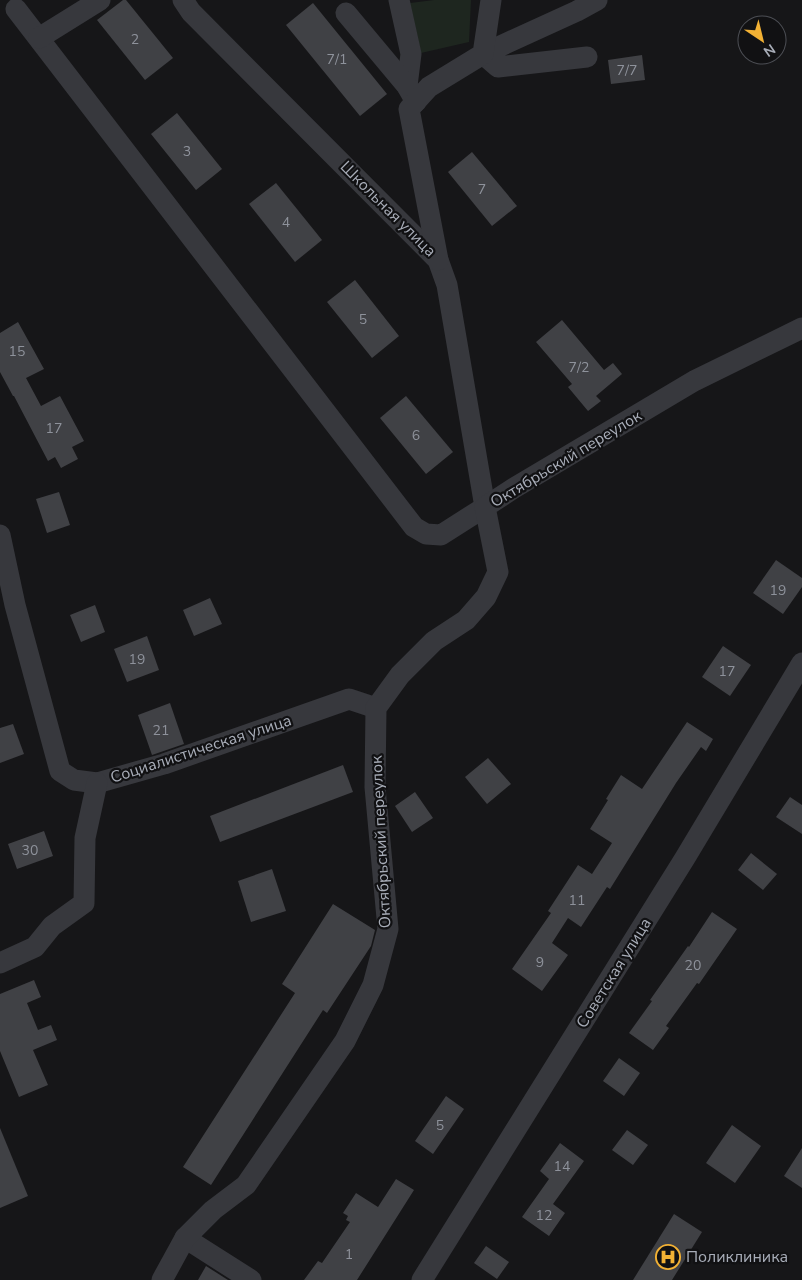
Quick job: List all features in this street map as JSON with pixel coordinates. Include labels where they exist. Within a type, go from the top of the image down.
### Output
[{"type":"street","points":[[39,38],[100,0]]},
{"type":"street","name":"Школьная улица","points":[[183,0],[191,12],[438,260],[447,285],[486,507]]},
{"type":"street","points":[[400,0],[411,54],[409,109],[438,260]]},
{"type":"street","points":[[483,54],[492,0]]},
{"type":"street","points":[[411,94],[429,87],[483,54],[597,0]]},
{"type":"street","points":[[16,9],[414,527],[426,534],[441,535],[486,507]]},
{"type":"street","points":[[346,13],[411,94]]},
{"type":"street","points":[[483,54],[498,67],[587,57]]},
{"type":"street","name":"Октябрьский переулок","points":[[162,1280],[186,1238],[213,1210],[246,1185],[345,1041],[373,985],[388,928],[375,787],[376,708],[400,675],[434,641],[466,620],[486,597],[498,572],[486,507],[514,488],[694,381],[802,328]]},
{"type":"street","name":"Социалистическая улица","points":[[0,535],[15,605],[60,771],[74,780],[97,783],[164,764],[349,699],[376,708]]},
{"type":"street","name":"Советская улица","points":[[422,1280],[685,858],[802,663]]},
{"type":"street","points":[[0,963],[35,947],[52,926],[84,904],[85,838],[97,783]]},
{"type":"street","points":[[186,1238],[251,1280]]},
{"type":"shaded area","points":[[434,0],[471,0],[469,42],[421,53],[410,3]]},
{"type":"building","points":[[123,0],[126,0],[173,58],[145,80],[97,20]]},
{"type":"building","points":[[313,3],[387,94],[360,116],[286,25]]},
{"type":"building","points":[[642,55],[645,80],[611,84],[608,60]]},
{"type":"building","points":[[177,113],[222,169],[196,190],[151,134]]},
{"type":"building","points":[[472,152],[517,206],[492,226],[448,172]]},
{"type":"building","points":[[276,183],[322,240],[295,262],[249,204]]},
{"type":"building","points":[[355,280],[399,336],[372,358],[327,302]]},
{"type":"building","points":[[562,320],[604,370],[613,363],[622,374],[596,396],[601,401],[588,411],[568,387],[572,384],[536,342]]},
{"type":"building","points":[[18,322],[44,369],[26,378],[41,406],[60,396],[84,441],[72,447],[78,459],[61,468],[55,457],[48,461],[0,372],[0,333]]},
{"type":"building","points":[[406,396],[453,452],[426,474],[380,418]]},
{"type":"building","points":[[59,492],[70,525],[47,533],[36,499]]},
{"type":"building","points":[[776,560],[802,578],[802,587],[783,614],[753,593]]},
{"type":"building","points":[[210,598],[222,624],[194,636],[183,610]]},
{"type":"building","points":[[95,605],[105,632],[81,642],[70,615]]},
{"type":"building","points":[[147,636],[159,670],[127,682],[114,649]]},
{"type":"building","points":[[723,646],[751,665],[730,696],[702,677]]},
{"type":"building","points":[[170,703],[184,744],[152,755],[138,715]]},
{"type":"building","points":[[687,722],[713,739],[706,751],[701,747],[676,783],[610,889],[607,887],[581,927],[568,918],[552,943],[568,955],[542,991],[512,969],[551,913],[548,911],[578,865],[592,874],[612,843],[590,829],[621,775],[642,789]]},
{"type":"building","points":[[13,724],[24,754],[0,763],[0,728]]},
{"type":"building","points":[[488,758],[511,784],[487,804],[465,777]]},
{"type":"building","points":[[343,765],[353,792],[220,842],[210,816]]},
{"type":"building","points":[[415,792],[433,818],[412,832],[395,806]]},
{"type":"building","points":[[790,797],[802,805],[802,834],[776,817]]},
{"type":"building","points":[[44,831],[53,856],[17,869],[8,844]]},
{"type":"building","points":[[751,853],[777,874],[763,890],[738,870]]},
{"type":"building","points":[[272,869],[286,911],[251,922],[238,881]]},
{"type":"building","points":[[333,904],[375,930],[371,946],[327,1013],[323,1010],[211,1185],[183,1167],[295,993],[282,984]]},
{"type":"building","points":[[712,912],[737,929],[699,984],[697,983],[666,1026],[669,1028],[653,1050],[629,1033]]},
{"type":"building","points":[[34,980],[41,997],[27,1003],[38,1030],[51,1025],[57,1040],[33,1050],[48,1085],[19,1097],[0,1051],[0,994]]},
{"type":"building","points":[[619,1058],[640,1073],[624,1096],[603,1081]]},
{"type":"building","points":[[446,1096],[464,1109],[433,1154],[415,1141]]},
{"type":"building","points":[[732,1125],[761,1146],[735,1183],[706,1163]]},
{"type":"building","points":[[0,1128],[28,1196],[0,1208]]},
{"type":"building","points":[[627,1130],[648,1145],[633,1165],[612,1150]]},
{"type":"building","points":[[560,1143],[584,1161],[553,1204],[565,1213],[549,1236],[522,1217],[549,1179],[540,1171]]},
{"type":"building","points":[[802,1148],[802,1188],[784,1176]]},
{"type":"building","points":[[396,1179],[414,1190],[357,1280],[304,1280],[318,1261],[322,1263],[350,1222],[346,1220],[348,1216],[343,1213],[356,1193],[378,1207]]},
{"type":"building","points":[[674,1214],[702,1232],[672,1280],[633,1280]]},
{"type":"building","points":[[486,1246],[509,1262],[497,1279],[474,1263]]},
{"type":"building","points":[[206,1266],[228,1280],[198,1280]]},
{"type":"place","name":"Поликлиника","points":[[668,1257]]}]
